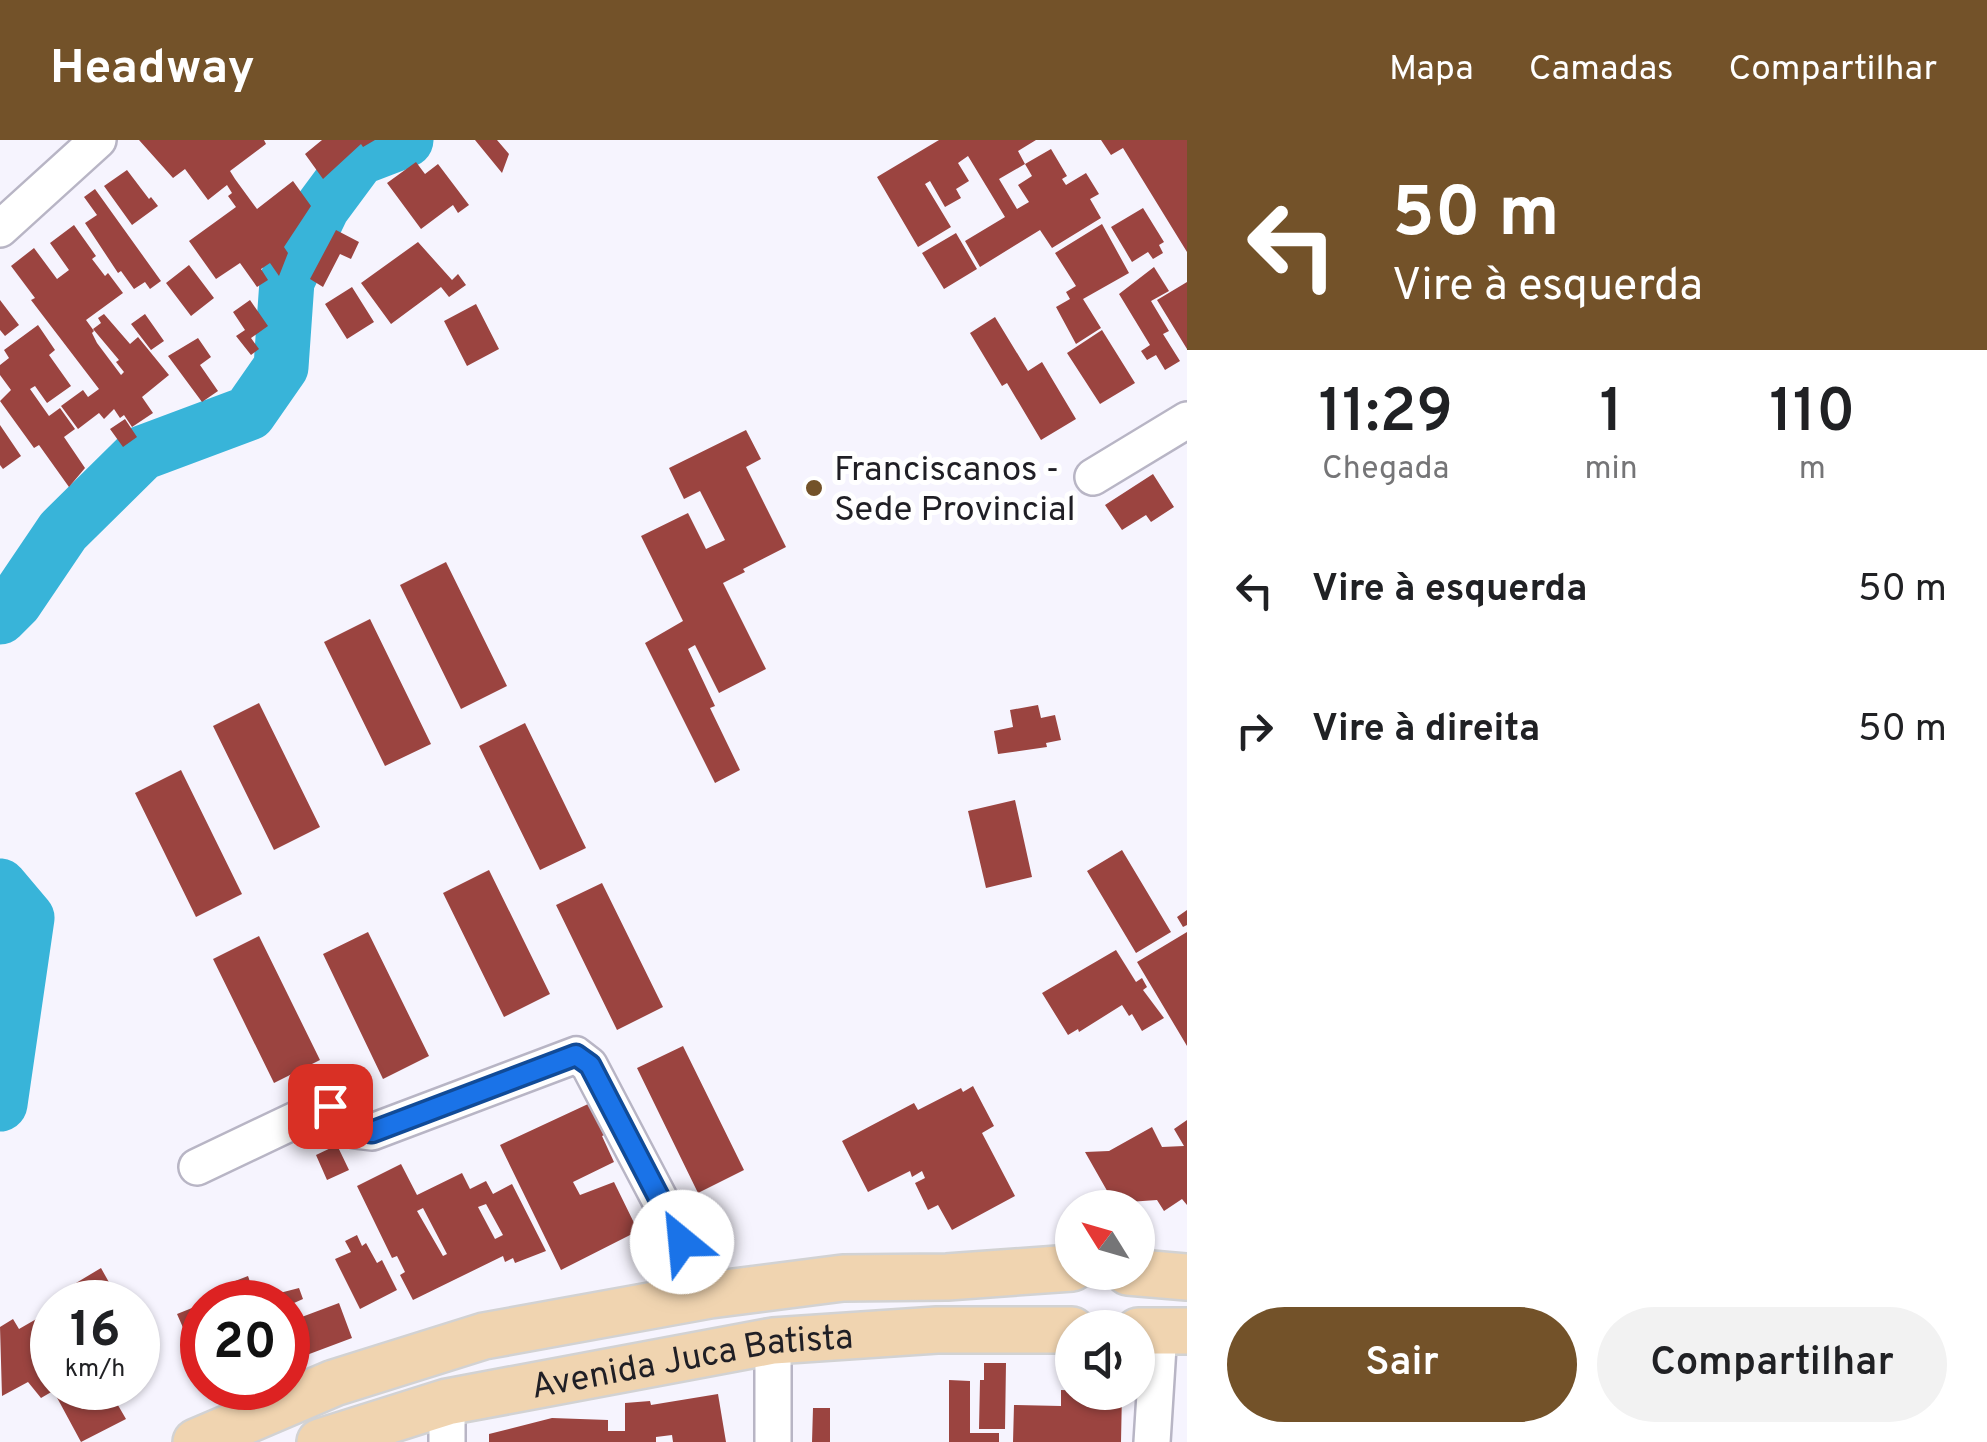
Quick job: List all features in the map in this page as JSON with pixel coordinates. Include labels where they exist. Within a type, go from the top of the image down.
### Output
[{"type":"main road","name":"Avenida Juca Batista","points":[[196,1442],[334,1383],[484,1336],[710,1295],[843,1278],[948,1277],[1055,1269]]},
{"type":"main road","points":[[1155,1274],[1187,1277]]},
{"type":"main road","name":"Avenida Juca Batista","points":[[320,1442],[447,1422],[773,1341],[936,1330],[1055,1330]]},
{"type":"street","points":[[0,229],[98,140]]},
{"type":"street","points":[[1094,477],[1187,420]]},
{"type":"street","points":[[197,1167],[321,1108],[339,1109],[355,1130],[372,1132],[576,1055],[590,1065],[710,1295]]},
{"type":"street","points":[[1152,1442],[1161,1331]]},
{"type":"street","points":[[773,1341],[773,1442]]},
{"type":"building","points":[[139,140],[264,140],[266,144],[230,171],[235,179],[257,209],[293,181],[311,206],[284,247],[288,253],[279,276],[270,263],[261,269],[268,280],[257,287],[240,263],[216,279],[189,241],[236,207],[228,196],[232,193],[227,185],[208,200],[185,169],[173,178]]},
{"type":"building","points":[[322,140],[375,140],[363,147],[361,144],[323,179],[305,154]]},
{"type":"building","points":[[475,140],[497,140],[509,154],[502,173]]},
{"type":"building","points":[[939,140],[1036,140],[1018,151],[1025,164],[1051,149],[1067,176],[1062,179],[1066,185],[1086,173],[1099,194],[1090,199],[1101,218],[1052,248],[1040,230],[980,267],[965,241],[1005,217],[968,156],[958,163],[969,181],[956,189],[961,198],[945,207],[930,181],[925,184],[951,227],[918,247],[877,177]],"holes":[[[1025,164],[1032,176],[1018,185],[1029,202],[1017,209],[999,179]]]},
{"type":"building","points":[[1101,140],[1187,140],[1187,252],[1123,148],[1111,155]]},
{"type":"building","points":[[416,162],[425,174],[438,164],[469,205],[458,213],[453,205],[421,229],[387,183]]},
{"type":"building","points":[[127,170],[158,206],[132,225],[104,186]]},
{"type":"building","points":[[95,189],[161,281],[150,289],[145,282],[134,289],[121,271],[118,273],[85,223],[97,215],[84,197]]},
{"type":"building","points":[[1143,208],[1164,242],[1159,245],[1163,253],[1153,259],[1148,252],[1132,262],[1111,227]]},
{"type":"building","points":[[1102,224],[1129,273],[1083,299],[1101,328],[1076,344],[1056,307],[1070,299],[1066,292],[1076,286],[1055,253]]},
{"type":"building","points":[[74,225],[96,256],[92,259],[123,293],[86,320],[97,343],[121,375],[124,372],[116,362],[119,360],[93,329],[104,314],[130,344],[138,337],[169,375],[142,397],[153,413],[132,427],[114,409],[104,419],[99,413],[78,429],[61,406],[83,390],[88,397],[99,389],[31,300],[35,298],[11,266],[34,248],[57,279],[69,270],[50,243]]},
{"type":"building","points":[[336,230],[359,242],[351,259],[340,254],[323,287],[310,279]]},
{"type":"building","points":[[956,233],[977,269],[944,289],[922,253]]},
{"type":"building","points":[[418,242],[452,280],[458,274],[466,285],[449,297],[441,287],[391,324],[361,283]]},
{"type":"building","points":[[189,265],[214,298],[191,316],[166,283]]},
{"type":"building","points":[[1154,267],[1169,291],[1151,301],[1169,331],[1163,334],[1180,361],[1165,370],[1156,355],[1147,360],[1141,351],[1150,345],[1119,294]]},
{"type":"building","points":[[1187,282],[1187,349],[1157,300]]},
{"type":"building","points":[[352,287],[374,322],[347,339],[325,304]]},
{"type":"building","points":[[0,300],[19,325],[5,336],[0,330]]},
{"type":"building","points":[[250,300],[268,326],[251,338],[259,349],[251,355],[236,336],[245,330],[233,312]]},
{"type":"building","points":[[476,304],[499,349],[467,366],[444,321]]},
{"type":"building","points":[[145,314],[164,341],[151,350],[131,324]]},
{"type":"building","points":[[995,317],[1028,371],[1042,362],[1076,419],[1041,440],[1007,383],[1002,386],[970,333]]},
{"type":"building","points":[[38,325],[55,350],[49,355],[71,386],[47,403],[35,386],[30,389],[49,416],[60,408],[75,429],[64,437],[85,468],[69,487],[0,401],[11,390],[0,375],[0,365],[9,358],[4,350]]},
{"type":"building","points":[[1102,330],[1135,383],[1100,404],[1067,353]]},
{"type":"building","points":[[198,338],[211,357],[200,365],[218,391],[202,402],[168,356]]},
{"type":"building","points":[[125,419],[137,437],[123,447],[110,429]]},
{"type":"building","points":[[0,425],[21,456],[3,469],[0,465]]},
{"type":"building","points":[[746,430],[761,459],[746,467],[786,547],[723,583],[766,669],[719,693],[695,645],[688,649],[715,706],[710,708],[740,770],[715,783],[645,643],[683,621],[641,536],[688,513],[706,549],[725,540],[700,491],[684,499],[669,468]]},
{"type":"building","points":[[1153,474],[1174,507],[1151,522],[1146,515],[1122,530],[1105,505]]},
{"type":"building","points":[[446,562],[507,686],[461,709],[400,585]]},
{"type":"building","points":[[370,619],[431,744],[385,766],[324,642]]},
{"type":"building","points":[[259,703],[320,827],[274,850],[213,726]]},
{"type":"building","points":[[1038,705],[1041,718],[1055,715],[1061,740],[1046,743],[1047,747],[998,754],[994,731],[1013,727],[1010,710]]},
{"type":"building","points":[[525,723],[586,848],[540,870],[479,746]]},
{"type":"building","points":[[181,770],[242,894],[196,917],[135,793]]},
{"type":"building","points":[[1015,800],[1032,877],[986,888],[968,811]]},
{"type":"building","points":[[1122,850],[1171,932],[1136,953],[1087,871]]},
{"type":"building","points":[[489,870],[550,994],[504,1017],[443,893]]},
{"type":"building","points":[[602,883],[663,1007],[617,1030],[556,905]]},
{"type":"building","points":[[1187,910],[1187,925],[1183,927],[1177,917]]},
{"type":"building","points":[[368,932],[429,1056],[383,1079],[323,954]]},
{"type":"building","points":[[1187,932],[1187,1046],[1137,962]]},
{"type":"building","points":[[259,936],[320,1060],[274,1083],[213,959]]},
{"type":"building","points":[[1116,950],[1136,982],[1142,978],[1147,987],[1143,990],[1164,1018],[1142,1031],[1122,1005],[1068,1035],[1042,993]]},
{"type":"building","points":[[683,1046],[744,1170],[698,1193],[637,1068]]},
{"type":"building","points":[[973,1086],[994,1126],[982,1133],[1015,1196],[952,1230],[938,1205],[928,1210],[915,1183],[925,1178],[922,1171],[912,1177],[910,1171],[868,1192],[842,1141],[914,1103],[918,1110]]},
{"type":"building","points":[[601,1098],[616,1130],[602,1136],[614,1162],[573,1182],[580,1195],[614,1182],[638,1231],[561,1270],[500,1145]]},
{"type":"building","points":[[1187,1120],[1187,1205],[1182,1199],[1164,1211],[1155,1200],[1155,1190],[1107,1190],[1085,1152],[1109,1151],[1152,1127],[1162,1147],[1184,1146],[1174,1129]]},
{"type":"building","points":[[337,1145],[349,1170],[327,1180],[316,1155]]},
{"type":"building","points":[[401,1164],[417,1195],[462,1173],[470,1189],[486,1181],[493,1194],[512,1184],[546,1251],[515,1263],[513,1258],[505,1262],[503,1256],[413,1300],[400,1275],[405,1272],[397,1256],[392,1258],[357,1186]],"holes":[[[486,1204],[503,1235],[495,1239],[478,1207]],[[423,1208],[447,1254],[443,1256],[417,1211]]]},
{"type":"building","points":[[357,1235],[377,1263],[382,1260],[397,1290],[360,1309],[335,1259],[351,1252],[345,1241]]},
{"type":"building","points":[[101,1268],[108,1280],[81,1280]]},
{"type":"building","points":[[339,1303],[352,1338],[310,1354],[310,1314]]},
{"type":"building","points":[[13,1319],[19,1329],[30,1323],[30,1384],[28,1382],[2,1396],[0,1327]]},
{"type":"building","points":[[984,1363],[1006,1363],[1005,1429],[979,1429]]},
{"type":"building","points":[[949,1380],[970,1381],[970,1433],[999,1433],[999,1442],[949,1442]]},
{"type":"building","points":[[718,1394],[726,1442],[673,1442],[672,1435],[656,1437],[656,1442],[489,1442],[489,1434],[552,1418],[608,1420],[608,1431],[625,1431],[625,1403],[650,1401],[651,1405]]},
{"type":"building","points":[[1014,1405],[1055,1406],[1055,1410],[1122,1410],[1121,1442],[1013,1442]]},
{"type":"building","points":[[813,1408],[830,1408],[830,1442],[812,1442]]},
{"type":"building","points":[[64,1410],[121,1410],[126,1419],[81,1442]]},
{"type":"waterway","points":[[0,617],[15,602],[63,531],[142,453],[249,413],[281,367],[287,281],[322,208],[359,158],[406,140]]},
{"type":"waterway","points":[[0,886],[27,918],[0,1104]]},
{"type":"place","name":"Franciscanos - Sede Provincial","points":[[814,488]]},
{"type":"route","points":[[330,1106],[339,1109],[355,1130],[372,1132],[567,1056],[584,1058],[682,1242]]}]
